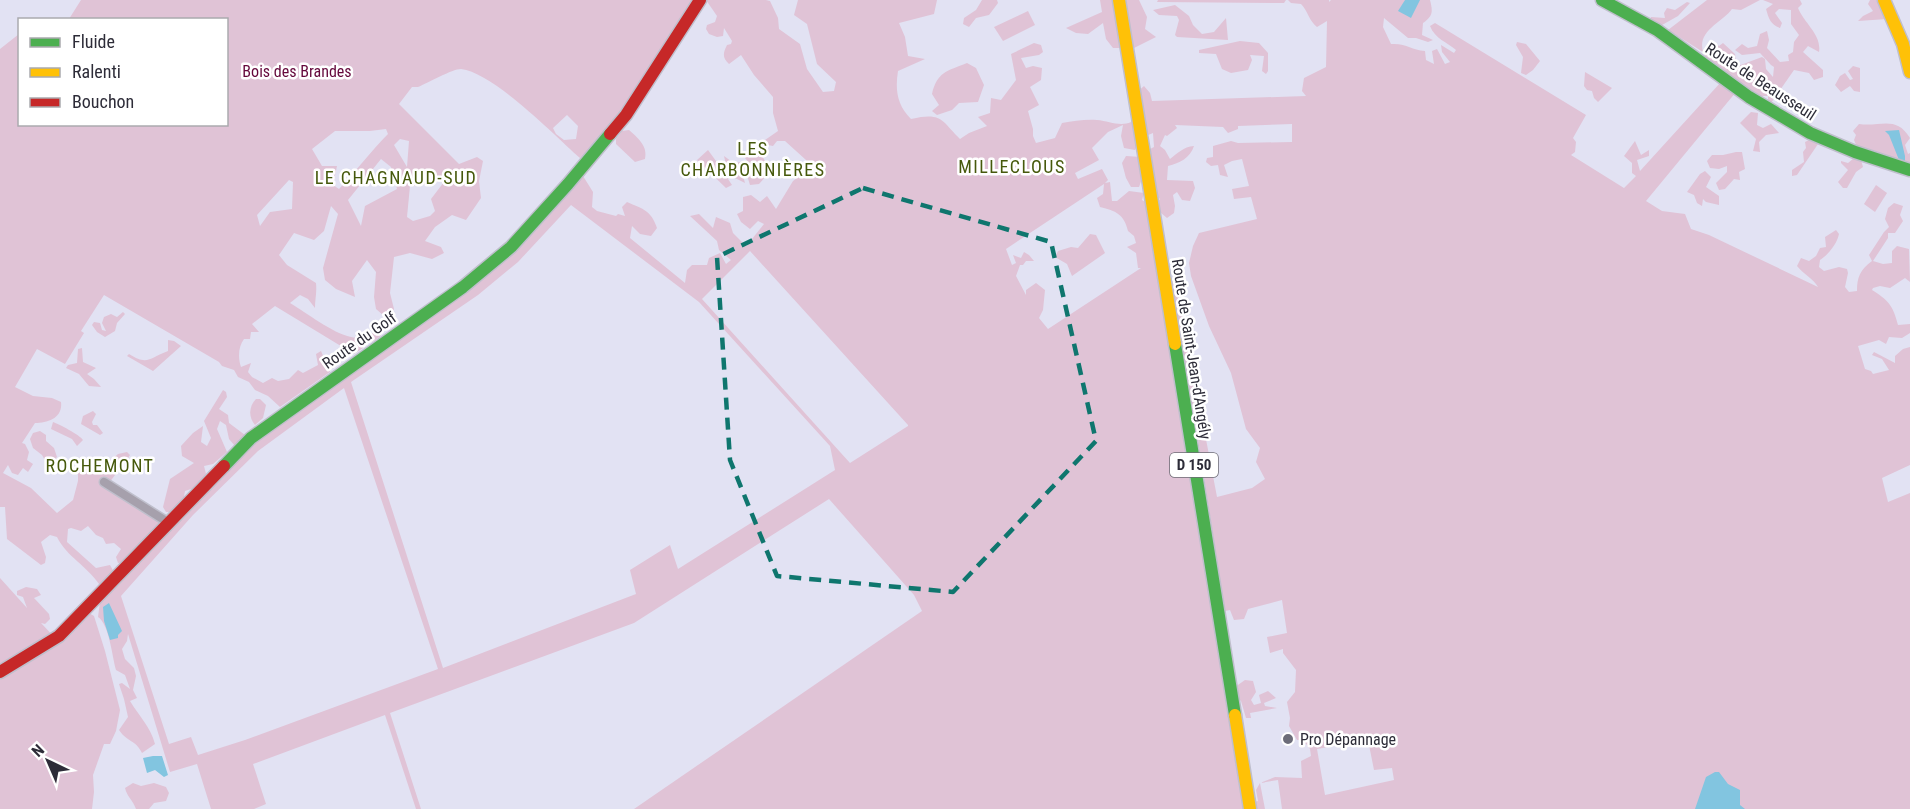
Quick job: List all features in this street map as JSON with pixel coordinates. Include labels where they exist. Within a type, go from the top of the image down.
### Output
[{"type":"street","name":"Route du Golf","points":[[0,672],[59,636],[251,438],[462,287],[511,247],[626,115],[700,0]]},
{"type":"street","name":"Route de Saint-Jean-d'Angély","points":[[1119,0],[1250,809]]},
{"type":"street","name":"Route de Beausseuil","points":[[1602,0],[1657,30],[1749,97],[1810,133],[1855,152],[1910,170]]},
{"type":"street","points":[[1884,0],[1903,44],[1910,72]]},
{"type":"street","points":[[104,482],[169,523]]},
{"type":"highlighted area","points":[[863,188],[1051,242],[1096,441],[953,592],[777,576],[730,460],[717,257]]},
{"type":"green space","name":"Bois des Brandes","points":[[81,0],[700,0],[626,115],[580,158],[523,106],[490,81],[475,73],[461,69],[418,87],[412,87],[399,104],[459,164],[477,157],[483,161],[479,181],[481,198],[466,220],[452,215],[435,227],[425,241],[441,247],[444,253],[432,259],[410,253],[394,257],[390,293],[394,309],[390,317],[376,309],[374,297],[376,272],[367,260],[352,281],[355,297],[336,289],[325,280],[323,268],[338,214],[331,206],[324,231],[314,240],[294,233],[279,255],[287,265],[316,283],[315,308],[308,299],[300,295],[290,303],[344,335],[355,338],[383,332],[378,339],[364,344],[363,348],[354,354],[275,306],[252,324],[259,332],[251,332],[250,339],[244,339],[242,342],[239,353],[241,367],[251,363],[248,372],[263,383],[272,378],[278,381],[289,379],[298,370],[303,373],[318,365],[316,354],[321,351],[330,372],[280,407],[268,396],[255,390],[249,382],[238,377],[234,370],[222,366],[219,362],[104,295],[81,331],[84,333],[65,364],[37,349],[15,387],[33,396],[52,398],[61,402],[60,412],[45,422],[35,423],[22,443],[29,452],[27,460],[33,464],[28,472],[23,468],[18,475],[12,473],[8,465],[3,473],[31,488],[57,513],[73,500],[78,481],[78,463],[93,463],[99,471],[118,454],[127,452],[130,455],[107,489],[155,509],[161,522],[160,529],[124,562],[118,563],[116,557],[121,549],[114,543],[106,544],[103,538],[96,535],[88,526],[81,531],[68,529],[67,542],[96,568],[110,565],[115,574],[106,584],[99,584],[66,550],[57,537],[50,535],[41,542],[46,557],[45,563],[41,565],[7,539],[5,507],[0,507],[0,49],[18,35],[18,126],[228,126],[228,18],[70,18]],"holes":[[[567,115],[578,126],[576,139],[564,140],[556,134],[553,128]],[[386,129],[388,134],[339,189],[333,185],[337,166],[322,166],[312,149],[335,131]],[[400,139],[409,141],[407,167],[394,145]],[[381,159],[391,167],[397,189],[365,206],[361,226],[348,200]],[[447,178],[431,199],[435,211],[430,216],[413,221],[407,217],[410,186],[431,184]],[[289,180],[293,182],[292,209],[270,212],[260,226],[257,215]]]},
{"type":"green space","points":[[706,0],[770,1],[778,18],[779,29],[800,44],[807,69],[823,92],[834,91],[836,82],[817,64],[807,24],[794,15],[798,0],[937,0],[934,14],[899,23],[905,37],[908,56],[925,59],[898,71],[898,97],[906,114],[911,119],[929,116],[940,119],[960,139],[987,126],[978,117],[990,113],[991,98],[1001,100],[1016,80],[1011,54],[1034,43],[1041,45],[1043,52],[1039,55],[1021,58],[1026,68],[1033,66],[1042,68],[1041,80],[1030,87],[1039,105],[1028,111],[1036,143],[1055,138],[1062,123],[1089,120],[1119,124],[1131,122],[1134,95],[1144,86],[1150,93],[1152,101],[1306,96],[1302,91],[1304,78],[1326,67],[1327,21],[1317,27],[1301,4],[1291,3],[1288,0],[1329,0],[1329,2],[1331,0],[1430,0],[1431,13],[1423,23],[1422,35],[1433,40],[1428,42],[1408,38],[1384,18],[1383,27],[1391,44],[1425,51],[1426,60],[1434,64],[1432,51],[1437,49],[1445,64],[1450,62],[1442,52],[1441,45],[1454,53],[1456,50],[1435,34],[1430,26],[1435,23],[1586,115],[1573,138],[1576,142],[1575,152],[1571,155],[1624,188],[1636,176],[1632,173],[1632,163],[1624,156],[1635,141],[1641,155],[1649,150],[1649,156],[1637,160],[1640,171],[1721,82],[1736,92],[1646,201],[1662,211],[1685,214],[1691,229],[1709,235],[1818,287],[1797,266],[1801,258],[1809,261],[1816,256],[1820,248],[1826,247],[1825,237],[1836,230],[1839,234],[1836,242],[1820,260],[1819,267],[1824,271],[1839,267],[1847,269],[1845,287],[1849,292],[1857,291],[1860,274],[1872,261],[1869,255],[1889,227],[1885,219],[1888,208],[1894,203],[1903,206],[1900,215],[1903,221],[1895,233],[1888,233],[1888,238],[1873,261],[1883,264],[1892,263],[1892,251],[1897,246],[1909,249],[1910,282],[1905,278],[1890,288],[1880,286],[1872,290],[1889,304],[1898,325],[1910,324],[1910,333],[1902,338],[1889,337],[1886,344],[1879,340],[1858,346],[1865,369],[1873,374],[1889,370],[1882,359],[1872,355],[1874,352],[1895,363],[1895,356],[1903,349],[1910,347],[1910,465],[1882,478],[1888,502],[1910,493],[1910,809],[1282,809],[1278,780],[1260,783],[1275,777],[1302,778],[1301,761],[1311,756],[1310,749],[1303,740],[1297,740],[1289,726],[1287,702],[1295,692],[1296,670],[1283,653],[1283,649],[1270,653],[1267,637],[1287,633],[1282,600],[1248,609],[1244,619],[1234,620],[1230,610],[1225,611],[1198,439],[1205,434],[1217,497],[1252,488],[1265,479],[1256,462],[1260,448],[1246,429],[1231,373],[1209,326],[1191,276],[1189,263],[1199,233],[1257,219],[1251,197],[1234,199],[1232,189],[1249,186],[1242,159],[1224,165],[1228,177],[1220,175],[1218,165],[1211,166],[1206,162],[1207,158],[1213,157],[1213,146],[1231,141],[1238,143],[1292,142],[1292,124],[1238,126],[1238,129],[1228,133],[1223,127],[1175,125],[1177,128],[1167,136],[1165,135],[1160,146],[1170,159],[1184,149],[1194,146],[1184,159],[1168,166],[1167,180],[1193,181],[1195,188],[1190,201],[1182,200],[1177,192],[1173,195],[1174,213],[1167,218],[1154,207],[1160,199],[1152,192],[1146,151],[1154,147],[1153,133],[1141,138],[1135,150],[1124,148],[1121,136],[1123,125],[1108,132],[1092,148],[1099,160],[1075,173],[1078,179],[1102,169],[1108,180],[1105,183],[1110,182],[1112,201],[1117,201],[1129,191],[1144,193],[1142,200],[1150,205],[1158,277],[1243,809],[634,809],[922,611],[914,595],[829,499],[634,623],[390,713],[421,809],[416,809],[385,715],[253,764],[266,804],[254,809],[211,809],[197,764],[170,772],[128,634],[122,649],[125,659],[134,668],[136,676],[133,690],[137,698],[130,701],[147,726],[155,744],[142,753],[137,745],[119,730],[128,717],[119,684],[122,683],[130,689],[125,675],[116,670],[105,626],[98,617],[100,602],[261,436],[473,287],[515,251],[583,176],[593,192],[592,207],[597,211],[625,216],[622,207],[627,202],[649,214],[657,228],[651,236],[640,234],[632,226],[630,238],[685,283],[687,270],[692,265],[707,265],[709,258],[720,253],[726,264],[731,260],[719,250],[717,241],[690,216],[699,214],[713,228],[716,217],[730,223],[733,233],[746,246],[764,224],[758,221],[750,229],[741,222],[737,214],[743,211],[743,197],[751,195],[760,202],[767,196],[776,209],[793,181],[809,169],[806,160],[785,141],[777,141],[773,146],[768,145],[765,140],[778,131],[773,113],[773,97],[741,55],[729,64],[725,60],[727,45],[732,41],[724,28],[723,36],[717,37],[709,34],[706,29],[707,25],[715,22],[717,16]],"holes":[[[1104,184],[1103,194],[1097,198],[1100,207],[1122,217],[1136,243],[1127,247],[1136,253],[1138,268],[1141,268],[1048,329],[1039,318],[1043,310],[1045,290],[1036,283],[1026,290],[1026,295],[1016,276],[1020,265],[1026,261],[1034,261],[1024,252],[1021,258],[1013,255],[1016,263],[1012,265],[1006,249]],[[571,205],[699,302],[830,446],[835,470],[678,569],[670,545],[630,570],[636,594],[443,668],[351,382],[478,295],[518,262]],[[750,251],[908,426],[850,463],[702,299]],[[344,388],[438,669],[198,755],[191,737],[169,744],[121,596],[193,515],[258,451]],[[1368,740],[1374,770],[1392,768],[1394,780],[1325,795],[1317,749]]]},
{"type":"green space","points":[[982,0],[997,0],[998,3],[989,15],[976,18],[969,27],[963,24],[964,18],[976,10]]},
{"type":"green space","points":[[1100,0],[1139,0],[1147,17],[1145,29],[1156,37],[1134,48],[1113,48],[1106,39],[1103,23],[1088,34],[1076,33],[1066,28],[1102,12]]},
{"type":"green space","points":[[1158,0],[1286,0],[1284,3],[1157,2]]},
{"type":"green space","points":[[1707,0],[1760,0],[1741,10],[1732,9],[1707,32],[1702,44],[1703,52],[1668,30]]},
{"type":"green space","points":[[1763,0],[1800,0],[1802,4],[1798,8],[1818,40],[1819,46],[1819,52],[1808,46],[1803,52],[1823,70],[1823,77],[1814,80],[1809,73],[1794,70],[1771,103],[1768,103],[1768,96],[1757,96],[1707,59],[1703,52],[1710,54],[1714,42],[1719,46],[1723,43],[1735,54],[1734,64],[1738,66],[1762,57],[1765,59],[1766,69],[1773,77],[1774,67],[1760,53],[1742,55],[1735,50],[1742,44],[1748,48],[1757,46],[1760,34],[1767,31],[1769,40],[1767,48],[1780,62],[1789,61],[1788,55],[1793,52],[1794,42],[1799,35],[1791,24],[1791,10],[1779,9],[1775,13],[1782,23],[1780,28],[1770,21],[1766,9],[1773,4]]},
{"type":"green space","points":[[1870,0],[1878,0],[1887,19],[1858,21],[1873,11],[1868,4]]},
{"type":"green space","points":[[1687,2],[1690,3],[1678,16],[1662,25],[1650,20],[1651,17],[1665,18],[1664,13],[1667,8],[1675,10]]},
{"type":"green space","points":[[1175,5],[1189,16],[1193,25],[1202,34],[1214,32],[1226,18],[1228,40],[1177,37],[1175,35],[1179,20],[1177,16],[1159,15],[1153,10]]},
{"type":"green space","points":[[1028,11],[1035,25],[1003,41],[994,27]]},
{"type":"green space","points":[[1240,41],[1259,43],[1268,53],[1266,74],[1262,71],[1264,56],[1250,55],[1252,60],[1248,70],[1231,73],[1222,69],[1216,54],[1199,53],[1199,50]]},
{"type":"green space","points":[[1517,42],[1526,44],[1540,61],[1526,75],[1521,73],[1523,57],[1516,45]]},
{"type":"green space","points":[[967,63],[976,68],[984,85],[978,102],[959,103],[952,110],[937,115],[932,111],[939,105],[932,94],[937,81],[944,73]]},
{"type":"green space","points":[[1853,66],[1860,68],[1860,92],[1854,91],[1850,86],[1841,92],[1835,85],[1840,76],[1845,73],[1850,80],[1853,79],[1848,71]]},
{"type":"green space","points":[[1585,72],[1612,88],[1598,102],[1592,91],[1587,90],[1584,86]]},
{"type":"green space","points":[[1751,112],[1758,113],[1757,125],[1763,128],[1771,124],[1779,133],[1766,135],[1759,142],[1760,152],[1753,151],[1756,139],[1740,123]]},
{"type":"green space","points":[[1859,124],[1894,124],[1905,131],[1910,138],[1905,145],[1908,154],[1910,153],[1910,166],[1857,147],[1854,140],[1856,135],[1853,131]]},
{"type":"green space","points":[[629,130],[644,146],[645,159],[635,162],[616,144],[616,139],[622,131]]},
{"type":"green space","points":[[1811,139],[1817,141],[1818,144],[1797,175],[1792,176],[1792,170],[1804,162],[1805,142]]},
{"type":"green space","points":[[708,150],[724,172],[727,169],[724,156],[735,164],[739,162],[745,165],[751,171],[753,168],[745,158],[747,155],[762,156],[769,167],[767,175],[759,184],[750,185],[746,172],[743,176],[745,183],[733,177],[728,179],[732,185],[726,188],[697,160]]},
{"type":"green space","points":[[1742,152],[1745,169],[1739,172],[1740,180],[1734,179],[1725,189],[1719,190],[1716,183],[1727,172],[1727,166],[1719,169],[1710,168],[1707,161],[1712,155]]},
{"type":"green space","points":[[1126,156],[1141,157],[1143,176],[1139,187],[1131,187],[1126,178],[1122,163]]},
{"type":"green space","points":[[1854,158],[1861,160],[1863,167],[1856,172],[1847,188],[1843,188],[1838,182],[1848,170],[1841,161],[1848,163]]},
{"type":"green space","points":[[1705,171],[1711,177],[1706,187],[1719,196],[1719,205],[1703,199],[1702,206],[1697,203],[1694,195],[1687,192],[1700,174]]},
{"type":"green space","points":[[1876,185],[1887,193],[1875,212],[1864,204]]},
{"type":"green space","points":[[1090,234],[1096,235],[1105,253],[1072,276],[1067,264],[1055,257],[1058,251],[1071,247],[1078,248]]},
{"type":"green space","points":[[1176,280],[1188,345],[1191,346],[1193,352],[1190,358],[1203,426],[1197,428],[1191,405],[1171,282]]},
{"type":"green space","points":[[123,312],[125,314],[117,323],[115,331],[105,337],[92,325],[94,322],[100,323],[102,330],[106,331],[102,323],[104,317],[111,314],[117,317]]},
{"type":"green space","points":[[168,340],[181,346],[153,371],[127,356],[129,354],[140,360],[152,358],[168,351]]},
{"type":"green space","points":[[82,348],[83,362],[96,368],[87,374],[101,387],[89,386],[79,374],[66,368],[68,365],[77,363],[78,349]]},
{"type":"green space","points":[[223,390],[227,397],[219,409],[228,415],[229,423],[245,435],[235,446],[229,439],[226,425],[220,421],[217,429],[227,452],[213,464],[204,466],[206,474],[194,488],[185,491],[183,502],[173,512],[166,512],[163,507],[170,479],[194,463],[182,456],[181,446],[203,426],[201,442],[207,446],[211,438],[204,421]]},
{"type":"green space","points":[[256,399],[260,399],[266,405],[263,418],[255,425],[250,412]]},
{"type":"green space","points":[[93,411],[96,414],[92,422],[103,433],[100,435],[81,424],[83,416]]},
{"type":"green space","points":[[53,422],[83,440],[77,446],[72,439],[51,429]]},
{"type":"green space","points":[[40,431],[46,435],[46,441],[54,448],[57,457],[50,464],[33,448],[30,439],[33,433]]},
{"type":"green space","points":[[0,578],[27,608],[23,597],[17,595],[17,591],[26,587],[37,589],[41,595],[34,598],[49,614],[50,619],[45,624],[41,623],[56,639],[89,613],[94,616],[120,710],[116,731],[110,744],[104,744],[93,775],[92,809],[0,809]]},
{"type":"green space","points":[[1245,680],[1253,681],[1256,692],[1251,700],[1254,705],[1261,703],[1259,695],[1268,691],[1276,698],[1264,703],[1265,706],[1277,708],[1250,713],[1251,718],[1246,718],[1241,701],[1234,695],[1235,687]]},
{"type":"green space","points":[[133,783],[141,786],[154,783],[166,787],[169,793],[166,801],[154,803],[149,809],[136,809],[125,788]]},
{"type":"green space","points":[[1260,783],[1265,809],[1252,809],[1254,802],[1258,801],[1256,790]]},
{"type":"water","points":[[1405,0],[1420,0],[1411,18],[1398,11]]},
{"type":"water","points":[[1899,130],[1905,161],[1899,160],[1889,135],[1885,131]]},
{"type":"water","points":[[109,603],[122,631],[118,638],[110,640],[104,621],[103,607]]},
{"type":"water","points":[[162,756],[168,775],[164,777],[155,770],[147,773],[143,758]]},
{"type":"water","points":[[1719,772],[1728,784],[1740,790],[1740,805],[1745,809],[1695,809],[1706,777]]},
{"type":"traffic: fast","points":[[1602,0],[1657,30],[1749,97],[1810,133],[1855,152],[1910,170]]},
{"type":"traffic: fast","points":[[224,466],[251,438],[463,287],[511,247],[610,134]]},
{"type":"traffic: fast","points":[[1175,344],[1235,715]]},
{"type":"traffic: slow","points":[[1119,0],[1175,344]]},
{"type":"traffic: slow","points":[[1884,0],[1903,44],[1910,72]]},
{"type":"traffic: slow","points":[[1235,715],[1250,809]]},
{"type":"traffic: jam","points":[[610,134],[626,115],[700,0]]},
{"type":"traffic: jam","points":[[0,672],[59,636],[224,466]]},
{"type":"place","name":"Pro Dépannage","points":[[1288,739]]},
{"type":"district","name":"LES CHARBONNIÈRES","points":[[753,159]]},
{"type":"district","name":"MILLECLOUS","points":[[1012,167]]},
{"type":"district","name":"LE CHAGNAUD-SUD","points":[[396,178]]},
{"type":"district","name":"ROCHEMONT","points":[[100,466]]}]
